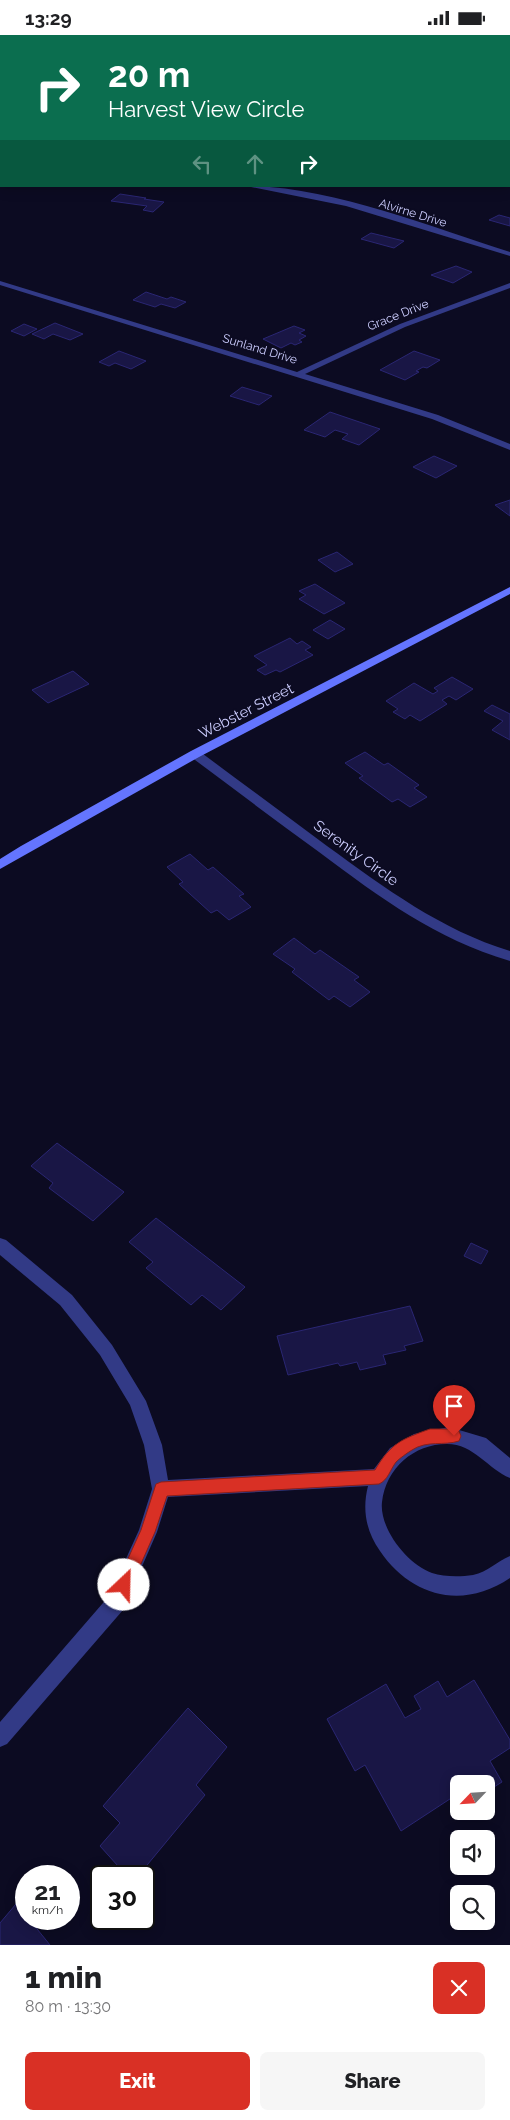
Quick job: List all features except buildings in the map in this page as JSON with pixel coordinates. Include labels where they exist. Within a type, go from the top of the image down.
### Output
[{"type":"main road","name":"Webster Street","points":[[0,865],[25,849],[195,754],[510,591]]},
{"type":"street","name":"Alvirne Drive","points":[[257,187],[326,198],[510,254]]},
{"type":"street","name":"Sunland Drive","points":[[0,283],[299,373],[436,417],[510,447]]},
{"type":"street","name":"Grace Drive","points":[[299,373],[412,320],[510,285]]},
{"type":"street","name":"Serenity Circle","points":[[195,754],[377,889],[424,919],[477,945],[510,956]]},
{"type":"street","points":[[0,1245],[66,1300],[106,1350],[137,1401],[153,1445],[161,1489],[148,1532],[116,1603],[39,1695],[0,1737]]},
{"type":"street","points":[[510,1469],[498,1455],[477,1442],[454,1436],[430,1436],[409,1444],[391,1457],[379,1477],[373,1501],[377,1527],[389,1552],[409,1571],[434,1584],[462,1587],[488,1581],[510,1565]]},
{"type":"street","points":[[161,1489],[379,1477]]},
{"type":"route","points":[[124,1585],[148,1532],[161,1489],[379,1477],[391,1457],[409,1444],[430,1436],[454,1436]]}]
